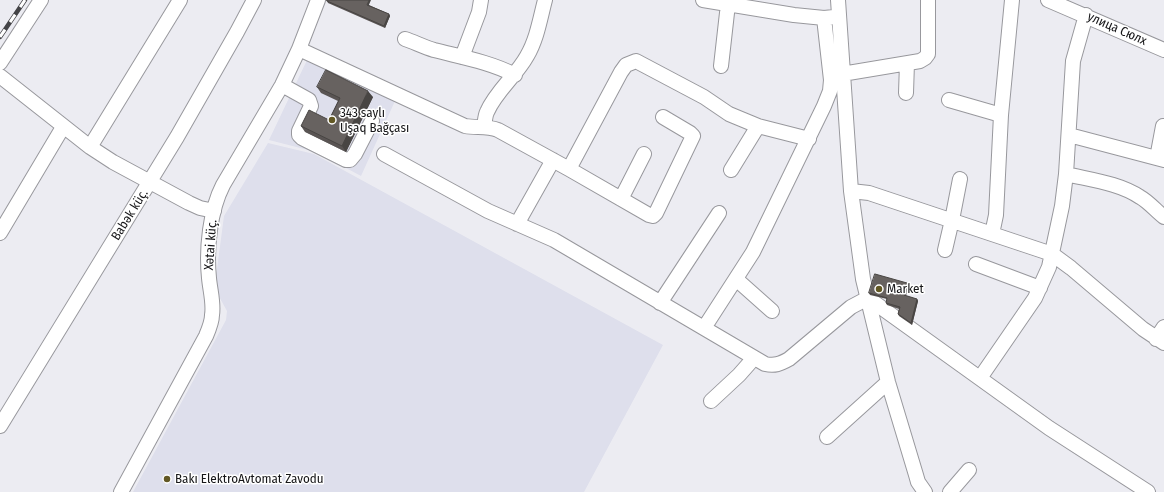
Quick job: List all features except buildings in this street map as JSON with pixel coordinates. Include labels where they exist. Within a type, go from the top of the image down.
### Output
[{"type":"street","points":[[0,63],[41,0]]},
{"type":"street","points":[[90,147],[180,0]]},
{"type":"street","name":"Babək küç.","points":[[0,426],[150,182],[254,0]]},
{"type":"street","name":"Xətai küç.","points":[[126,490],[210,326],[212,315],[209,278],[210,237],[218,196],[282,85],[299,49],[318,0]]},
{"type":"street","points":[[462,57],[479,12],[481,0]]},
{"type":"street","points":[[484,127],[486,113],[491,104],[515,75],[534,43],[545,0]]},
{"type":"street","points":[[704,0],[732,3],[794,15],[831,17]]},
{"type":"street","points":[[704,328],[753,252],[824,106],[830,91],[831,80],[831,17],[838,0]]},
{"type":"street","points":[[842,74],[920,61],[925,58],[928,54],[928,0]]},
{"type":"street","points":[[992,234],[996,215],[1001,116],[1012,0]]},
{"type":"street","name":"улица Сюлх","points":[[1048,0],[1086,15],[1164,50]]},
{"type":"street","points":[[721,66],[732,3]]},
{"type":"street","points":[[980,378],[1040,288],[1049,267],[1062,206],[1066,174],[1073,61],[1086,15]]},
{"type":"street","points":[[831,17],[842,74],[851,191],[862,279],[888,382],[918,482],[925,492]]},
{"type":"street","points":[[405,39],[433,50],[502,69],[515,75]]},
{"type":"street","points":[[299,49],[464,126],[474,128],[484,127],[498,130],[653,216],[656,213],[692,136],[690,132],[663,117]]},
{"type":"street","points":[[569,169],[621,72],[626,65],[636,61],[704,97],[723,111],[758,126],[808,139]]},
{"type":"street","points":[[906,92],[907,63]]},
{"type":"street","points":[[1,79],[63,127],[113,162],[189,203],[200,208],[214,211]]},
{"type":"street","points":[[282,85],[309,100],[311,103],[299,131],[299,135],[302,138],[346,160],[350,160],[355,154],[372,121]]},
{"type":"street","points":[[949,100],[1001,116]]},
{"type":"street","points":[[731,170],[758,126]]},
{"type":"street","points":[[1069,135],[1160,159],[1163,126]]},
{"type":"street","points":[[0,233],[63,127]]},
{"type":"street","points":[[384,154],[488,211],[554,240],[765,364],[780,364],[789,359],[850,307],[868,298]]},
{"type":"street","points":[[621,199],[644,154]]},
{"type":"street","points":[[517,224],[553,160]]},
{"type":"street","points":[[1066,174],[1115,185],[1130,191],[1141,197],[1164,217]]},
{"type":"street","points":[[945,250],[960,179]]},
{"type":"street","points":[[851,191],[869,193],[1052,254],[1071,268],[1143,329],[1160,341],[1164,327]]},
{"type":"street","points":[[660,303],[719,213]]},
{"type":"street","points":[[976,264],[1040,288]]},
{"type":"street","points":[[736,279],[772,311]]},
{"type":"street","points":[[868,298],[1049,428],[1148,492]]},
{"type":"street","points":[[711,401],[739,375],[754,358]]},
{"type":"street","points":[[827,437],[888,382]]},
{"type":"street","points":[[950,492],[969,470]]},
{"type":"shaded area","name":"343 saylı Uşaq Bağçası","points":[[308,58],[395,101],[361,176],[316,152],[269,140]]},
{"type":"shaded area","points":[[268,143],[314,154],[663,345],[584,492],[133,492],[226,320],[227,311],[216,291],[215,284],[224,216]]},
{"type":"railway","points":[[0,37],[25,0]]},
{"type":"place","name":"343 saylı Uşaq Bağçası","points":[[332,120]]},
{"type":"place","name":"Market","points":[[879,289]]},
{"type":"place","name":"Bakı ElektroAvtomat Zavodu","points":[[167,479]]}]
